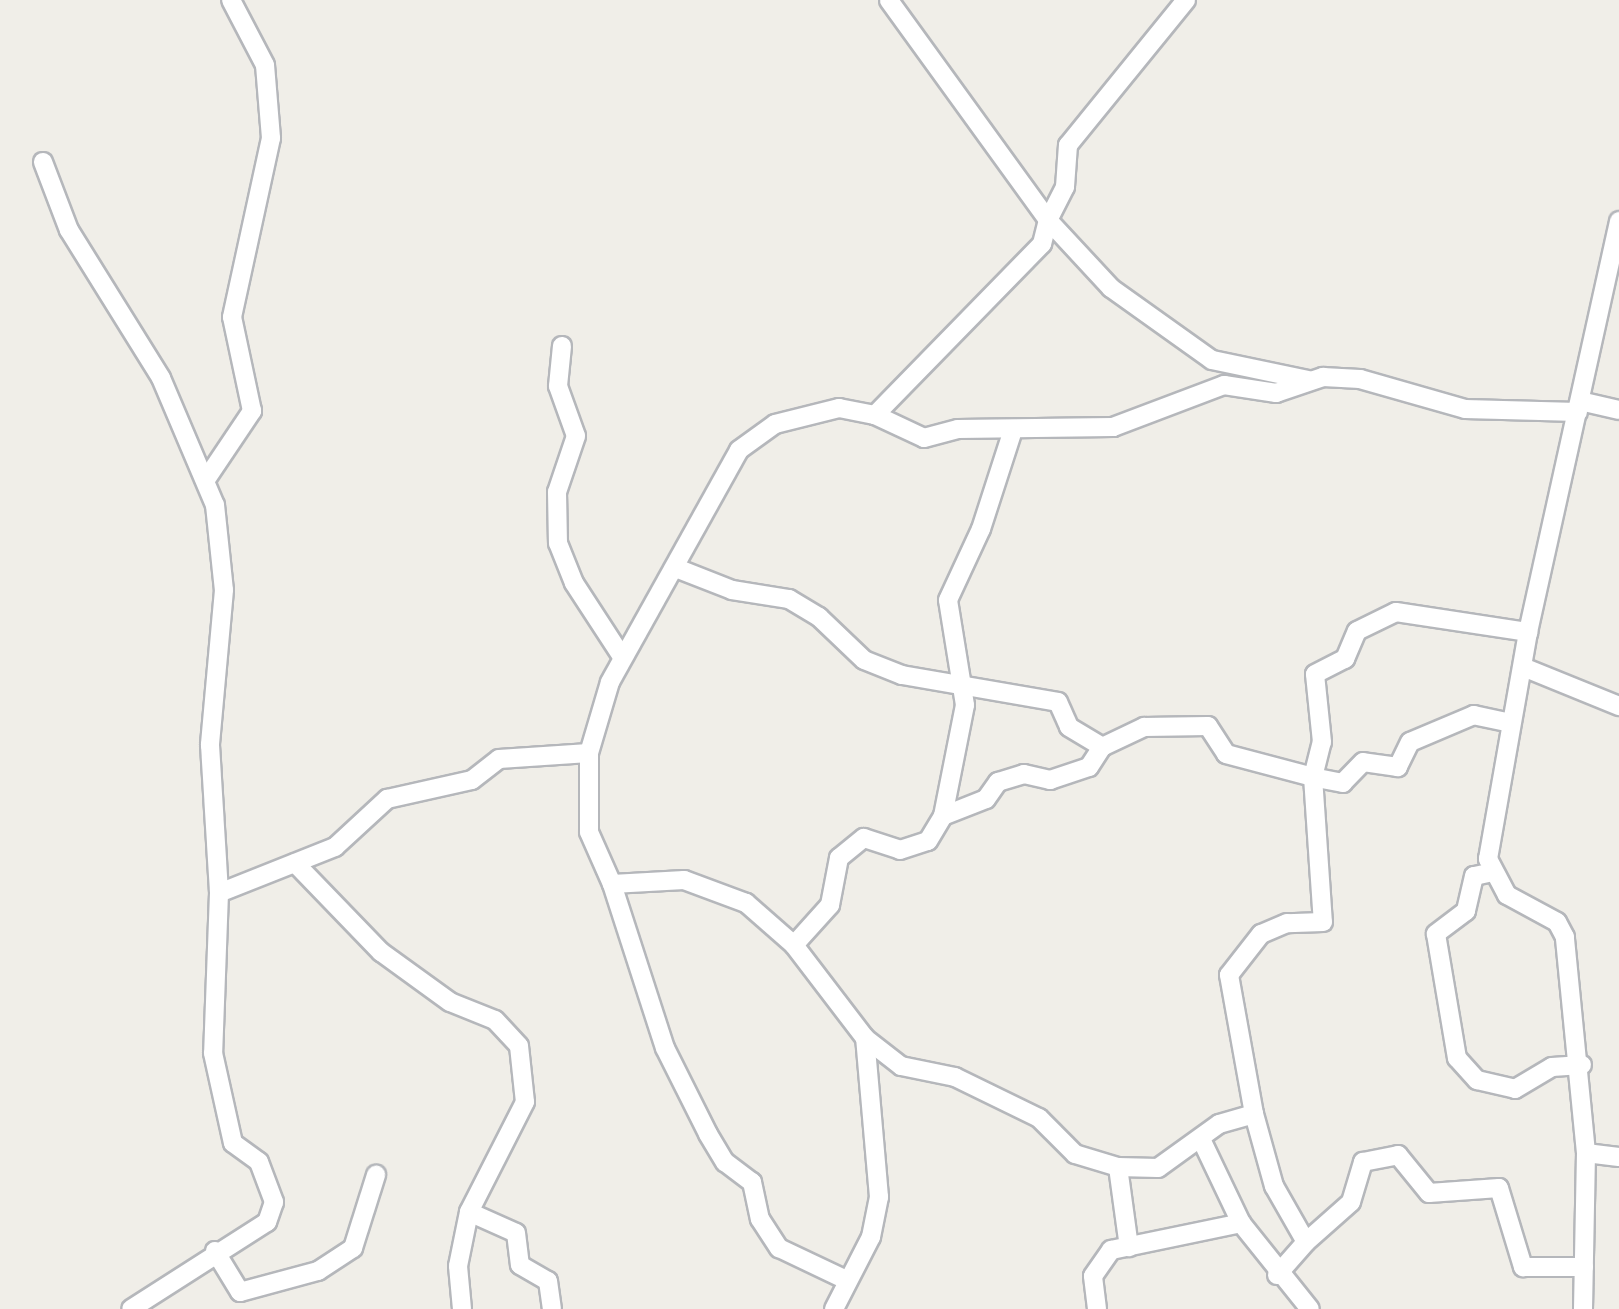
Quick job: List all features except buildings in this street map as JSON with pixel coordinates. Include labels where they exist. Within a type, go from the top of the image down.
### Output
[{"type":"street","points":[[207,478],[252,411],[232,317],[271,138],[265,65],[231,0]]},
{"type":"street","points":[[889,0],[1048,220],[1111,288],[1212,360],[1308,380],[1360,379],[1476,411],[1579,406],[1619,410]]},
{"type":"street","points":[[875,415],[1042,244],[1048,220],[1065,187],[1068,145],[1186,0]]},
{"type":"street","points":[[43,162],[69,230],[161,378],[207,478],[224,590],[210,757],[219,893],[215,1063],[233,1143],[259,1162],[274,1209],[267,1222],[215,1251],[131,1309]]},
{"type":"street","points":[[1583,1309],[1586,1153],[1582,1065],[1562,928],[1507,895],[1493,872],[1492,824],[1528,632],[1614,260],[1619,221]]},
{"type":"street","points":[[562,346],[558,386],[576,436],[557,492],[558,543],[574,583],[621,655]]},
{"type":"street","points":[[844,1279],[779,1248],[760,1219],[752,1182],[722,1157],[665,1048],[612,884],[589,832],[589,753],[621,655],[676,568],[728,465],[754,434],[824,410],[875,415],[924,438],[958,429],[1012,433],[1124,426],[1224,385],[1276,393],[1308,380]]},
{"type":"street","points":[[794,945],[830,905],[839,858],[867,837],[900,850],[928,841],[943,816],[964,687],[948,600],[981,529],[1012,433]]},
{"type":"street","points":[[676,568],[732,590],[789,599],[819,617],[864,660],[964,687],[1062,703],[1069,727],[1102,747]]},
{"type":"street","points":[[1306,1242],[1274,1186],[1254,1114],[1229,975],[1261,934],[1287,923],[1323,922],[1313,777],[1322,742],[1315,674],[1345,659],[1357,631],[1396,612],[1528,632]]},
{"type":"street","points":[[1523,667],[1619,706]]},
{"type":"street","points":[[943,816],[982,801],[998,782],[1020,775],[1050,780],[1089,767],[1102,747],[1144,727],[1208,726],[1226,754],[1343,783],[1363,762],[1398,767],[1410,742],[1474,715],[1511,723]]},
{"type":"street","points":[[219,893],[335,847],[387,799],[472,780],[499,759],[589,753]]},
{"type":"street","points":[[295,863],[381,952],[450,1002],[503,1026],[519,1046],[525,1102],[469,1212],[458,1266],[462,1309]]},
{"type":"street","points":[[1493,872],[1474,876],[1466,911],[1436,934],[1457,1058],[1477,1080],[1515,1089],[1552,1067],[1582,1065]]},
{"type":"street","points":[[612,884],[700,883],[746,903],[794,945],[859,1028],[895,1063],[961,1080],[1058,1129],[1075,1154],[1118,1167],[1158,1168],[1219,1124],[1254,1114]]},
{"type":"street","points":[[834,1309],[844,1279],[871,1237],[879,1197],[859,1028]]},
{"type":"street","points":[[1201,1139],[1241,1223],[1277,1275],[1310,1309]]},
{"type":"street","points":[[1586,1153],[1619,1157]]},
{"type":"street","points":[[1277,1275],[1306,1242],[1351,1202],[1363,1162],[1398,1155],[1429,1193],[1499,1188],[1523,1267],[1584,1267]]},
{"type":"street","points":[[1118,1167],[1129,1247]]},
{"type":"street","points":[[215,1251],[240,1292],[318,1271],[353,1248],[376,1175]]},
{"type":"street","points":[[469,1212],[516,1233],[520,1265],[548,1281],[552,1309]]},
{"type":"street","points":[[1097,1309],[1098,1262],[1129,1247],[1241,1223]]}]
